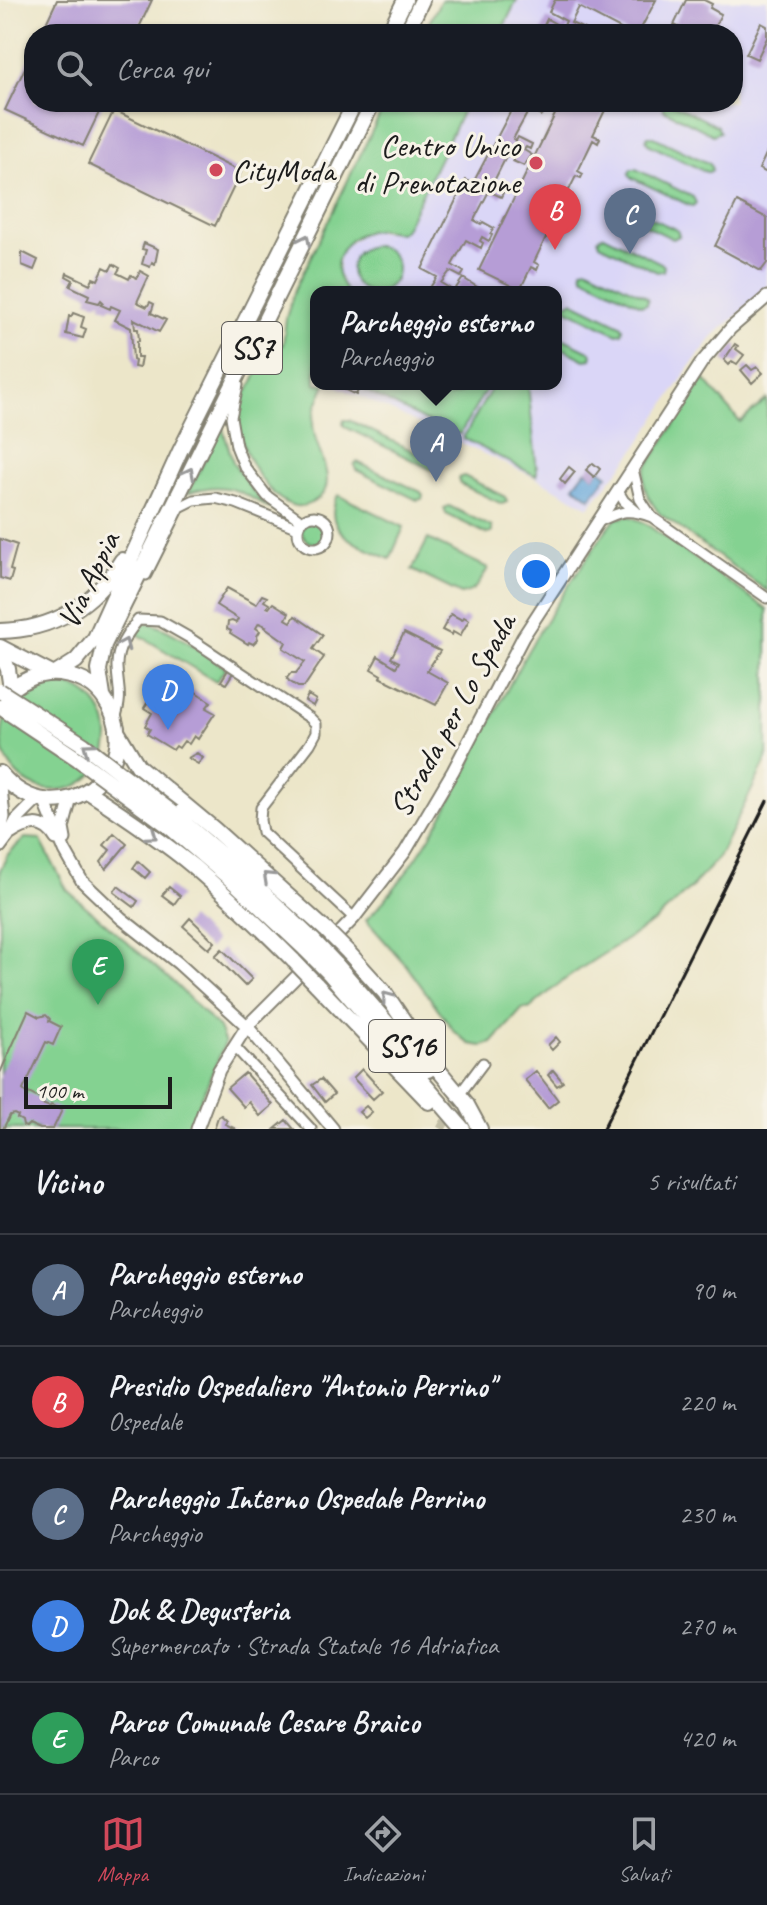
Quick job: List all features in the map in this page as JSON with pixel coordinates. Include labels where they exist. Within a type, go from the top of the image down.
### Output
[{"type":"highway","points":[[393,24],[403,0]]},
{"type":"highway","points":[[411,24],[422,0]]},
{"type":"highway","name":"SS7","points":[[156,500],[350,112]]},
{"type":"highway","name":"SS7","points":[[130,593],[368,112]]},
{"type":"highway","points":[[0,631],[49,623],[90,598],[115,572],[156,500]]},
{"type":"highway","name":"Via Appia","points":[[6,690],[76,661],[95,638],[156,500]]},
{"type":"highway","points":[[130,593],[104,645],[99,670],[103,696],[138,766],[215,830],[348,952],[385,993],[431,1061],[466,1103],[478,1129]]},
{"type":"highway","points":[[0,649],[53,673],[74,676],[90,684],[103,696]]},
{"type":"highway","points":[[0,649],[8,669],[6,690],[0,704]]},
{"type":"highway","name":"SS16","points":[[6,690],[84,745],[169,818]]},
{"type":"highway","name":"SS16","points":[[0,704],[169,818],[244,874],[310,946],[386,1020],[478,1129]]},
{"type":"highway","points":[[0,775],[22,793],[41,800],[71,798],[101,780],[111,766],[116,749],[116,725]]},
{"type":"highway","points":[[87,791],[194,867],[250,917],[443,1117],[460,1129]]},
{"type":"highway","name":"SS16","points":[[332,968],[460,1129]]},
{"type":"street","name":"Strada per Lo Spada","points":[[197,1129],[219,1070],[247,1026],[354,918],[405,852],[430,813],[523,637],[702,362],[716,344],[767,297]]},
{"type":"street","points":[[130,593],[138,588],[180,507],[194,500],[215,498],[300,524],[267,496],[244,466],[236,446],[231,417],[242,369]]},
{"type":"street","points":[[633,469],[640,499],[652,517]]},
{"type":"street","points":[[618,491],[640,499]]},
{"type":"street","points":[[618,491],[636,511],[652,517],[767,598]]},
{"type":"street","points":[[598,522],[614,514],[636,511]]},
{"type":"street","points":[[116,725],[121,703],[117,664],[121,646],[138,620],[160,621],[310,718],[316,724],[316,733],[261,808],[262,832],[354,918]]},
{"type":"street","points":[[0,775],[5,835]]},
{"type":"street","points":[[65,851],[63,828],[71,798]]},
{"type":"street","points":[[0,847],[16,821],[41,800],[82,881],[247,1026],[333,1129]]},
{"type":"street","points":[[5,835],[28,825],[46,827],[65,851]]},
{"type":"street","points":[[234,1046],[311,1129]]},
{"type":"street","points":[[462,1091],[483,1063]]},
{"type":"shaded area","points":[[518,0],[767,0],[767,288],[716,333],[632,454],[589,507],[534,477],[346,390],[562,390],[562,286],[344,286],[338,272],[340,255],[360,235],[371,231],[400,233],[405,230],[463,112],[743,112],[743,24],[506,24]]},
{"type":"green space","points":[[441,0],[517,0],[505,24],[428,24]]},
{"type":"green space","points":[[381,112],[462,112],[405,229],[400,233],[375,230],[352,239],[342,251],[337,266],[344,286],[310,286],[310,390],[324,390],[313,425],[327,483],[317,499],[298,506],[285,502],[262,480],[245,449],[238,422],[245,397],[269,350],[277,342],[283,345],[286,318],[295,289]]},
{"type":"green space","points":[[668,112],[689,112],[717,126],[720,132],[713,135]]},
{"type":"green space","points":[[648,136],[710,164],[712,170],[706,172],[648,144]]},
{"type":"green space","points":[[631,169],[693,197],[696,203],[689,205],[632,178],[629,174]]},
{"type":"green space","points":[[616,202],[677,230],[679,236],[673,239],[616,211],[613,205]]},
{"type":"green space","points":[[604,235],[661,263],[663,271],[657,272],[600,244],[598,238]]},
{"type":"green space","points":[[365,248],[383,248],[395,260],[395,278],[389,286],[359,286],[353,278],[353,260]]},
{"type":"green space","points":[[588,268],[645,296],[647,304],[641,305],[583,276],[582,269]]},
{"type":"green space","points":[[572,301],[621,325],[622,333],[617,334],[568,310],[566,304]]},
{"type":"green space","points":[[562,338],[591,352],[591,359],[585,360],[562,348]]},
{"type":"green space","points":[[704,379],[740,422],[767,399],[767,591],[659,513],[646,492],[646,468]]},
{"type":"green space","points":[[417,390],[441,397],[466,390],[486,390],[460,434],[454,435],[366,391]]},
{"type":"green space","points":[[491,390],[529,390],[536,476],[463,438]]},
{"type":"green space","points":[[344,420],[436,462],[437,468],[432,470],[345,427]]},
{"type":"green space","points":[[222,426],[233,462],[254,493],[270,509],[222,487],[188,493]]},
{"type":"green space","points":[[357,462],[421,492],[422,499],[417,500],[356,470],[354,465]]},
{"type":"green space","points":[[464,476],[505,497],[507,502],[502,504],[460,484],[458,478]]},
{"type":"green space","points":[[338,495],[404,527],[390,559],[356,543],[339,529],[333,508]]},
{"type":"green space","points":[[449,506],[492,527],[492,533],[487,534],[446,514],[444,508]]},
{"type":"green space","points":[[629,516],[643,522],[767,609],[767,759],[719,856],[694,885],[655,921],[560,983],[529,1009],[523,1008],[492,1043],[482,1046],[470,1044],[455,1032],[406,965],[366,920],[392,891],[436,827],[526,654],[555,607],[606,530],[615,519]]},
{"type":"green space","points":[[314,519],[322,523],[326,531],[322,539],[314,543],[306,539],[302,531],[306,523]]},
{"type":"green space","points":[[428,539],[488,568],[478,585],[461,594],[412,570]]},
{"type":"green space","points":[[150,623],[180,637],[226,668],[216,682],[134,632],[140,625]]},
{"type":"green space","points":[[55,684],[75,688],[92,700],[104,717],[108,737],[104,757],[92,774],[75,786],[55,790],[35,786],[18,774],[6,757],[2,737],[6,717],[18,700],[35,688]]},
{"type":"green space","points":[[25,838],[40,839],[67,890],[173,982],[219,1028],[225,1043],[188,1129],[0,1129],[0,870],[8,854]]},
{"type":"water","points":[[600,469],[608,475],[590,498],[574,486],[586,470],[594,476]]},
{"type":"building","points":[[57,0],[152,0],[141,24],[46,24]]},
{"type":"building","points":[[555,0],[656,0],[643,24],[611,24],[579,7],[573,24],[565,24],[566,21],[549,12]]},
{"type":"building","points":[[686,0],[704,0],[721,14],[716,24],[674,24]]},
{"type":"building","points":[[761,23],[767,26],[767,38],[757,59],[746,54]]},
{"type":"building","points":[[24,70],[24,112],[99,112],[83,146],[5,110]]},
{"type":"building","points":[[113,112],[118,112],[241,172],[215,226],[88,164]]},
{"type":"building","points":[[510,112],[528,112],[513,139],[516,141],[518,137],[532,144],[530,149],[526,147],[524,150],[532,155],[524,166],[507,155],[492,185],[504,191],[501,197],[489,191],[474,220],[494,228],[489,241],[482,237],[481,248],[466,240],[452,265],[464,272],[461,277],[450,271],[441,283],[446,286],[431,286],[437,277],[422,269],[466,180],[473,183]]},
{"type":"building","points":[[556,112],[604,112],[593,135],[600,138],[598,143],[593,140],[578,171],[583,174],[581,178],[576,176],[563,202],[569,204],[566,209],[562,207],[549,232],[554,235],[552,239],[546,237],[534,262],[539,265],[537,270],[531,267],[522,286],[512,286],[479,270]]},
{"type":"building","points":[[767,152],[767,173],[759,169]]},
{"type":"building","points":[[737,202],[767,218],[767,263],[761,271],[715,246]]},
{"type":"building","points":[[144,243],[158,249],[155,264],[152,262],[150,267],[142,264],[146,250],[142,249]]},
{"type":"building","points":[[22,252],[38,260],[34,270],[22,265]]},
{"type":"building","points":[[113,264],[120,268],[117,273],[129,279],[131,275],[137,278],[140,271],[149,276],[137,302],[147,307],[150,302],[154,304],[151,313],[166,320],[159,332],[134,319],[139,341],[137,357],[141,357],[139,368],[134,367],[131,328],[115,320],[120,310],[101,305],[101,300],[99,303],[87,300],[89,295],[70,286],[73,280],[66,276],[67,273],[90,284],[93,278],[98,280],[104,267],[110,270]]},
{"type":"building","points":[[463,278],[476,286],[457,286]]},
{"type":"building","points":[[73,313],[84,317],[81,327],[86,329],[83,338],[66,334],[69,316]]},
{"type":"building","points":[[735,344],[744,355],[737,364],[732,361],[729,365],[724,360]]},
{"type":"building","points":[[747,365],[752,370],[757,367],[763,373],[752,383],[741,370]]},
{"type":"building","points":[[593,463],[600,469],[594,477],[586,470]]},
{"type":"building","points":[[569,467],[575,472],[565,484],[560,479]]},
{"type":"building","points":[[0,539],[17,545],[10,581],[0,578]]},
{"type":"building","points":[[227,588],[256,604],[262,595],[267,597],[264,601],[269,604],[267,607],[273,603],[289,613],[286,619],[291,622],[295,616],[323,635],[313,649],[324,657],[304,687],[298,687],[287,678],[305,662],[283,648],[286,642],[266,626],[259,623],[256,628],[260,631],[258,639],[253,644],[230,633],[228,622],[236,623],[238,619],[216,605]]},
{"type":"building","points":[[451,614],[469,620],[460,636],[442,630]]},
{"type":"building","points":[[404,633],[440,651],[427,671],[448,683],[436,705],[380,677],[371,669],[378,656],[396,667],[399,662],[391,658]]},
{"type":"building","points":[[229,668],[234,671],[226,684],[221,681]]},
{"type":"building","points":[[167,672],[177,679],[170,685],[180,692],[185,685],[211,702],[206,708],[215,713],[198,739],[194,736],[189,744],[184,741],[173,750],[147,734],[150,729],[145,726],[152,713],[144,708]]},
{"type":"building","points":[[308,695],[316,700],[313,706],[305,701]]},
{"type":"building","points":[[197,753],[203,758],[198,764],[188,758]]},
{"type":"building","points":[[114,833],[127,844],[106,869],[101,862],[110,850],[104,845]]},
{"type":"building","points":[[138,861],[150,872],[145,878],[133,868]]},
{"type":"building","points":[[118,886],[138,901],[134,907],[114,892]]},
{"type":"building","points":[[169,887],[180,896],[174,904],[162,895]]},
{"type":"building","points":[[190,918],[215,942],[209,949],[183,926]]},
{"type":"building","points":[[222,949],[252,979],[245,986],[215,956]]},
{"type":"building","points":[[28,1011],[39,1017],[46,1015],[49,1021],[61,1027],[53,1045],[46,1042],[23,1090],[44,1101],[42,1104],[62,1110],[53,1129],[40,1129],[29,1124],[23,1126],[14,1114],[0,1129],[0,1073]]},
{"type":"building","points":[[556,1037],[560,1042],[552,1050],[548,1045]]},
{"type":"building","points":[[362,1069],[382,1091],[373,1099],[353,1078]]},
{"type":"building","points":[[553,1070],[563,1082],[557,1086],[548,1075]]},
{"type":"building","points":[[536,1071],[558,1100],[548,1108],[525,1080]]},
{"type":"building","points":[[245,1073],[273,1105],[260,1116],[249,1102],[244,1107],[227,1088]]},
{"type":"building","points":[[321,1079],[334,1094],[325,1102],[312,1085]]},
{"type":"building","points":[[366,1106],[372,1112],[365,1118],[359,1112]]},
{"type":"building","points":[[221,1115],[227,1121],[225,1124],[236,1129],[214,1129]]},
{"type":"building","points":[[286,1120],[294,1129],[275,1129]]},
{"type":"tunnel","points":[[441,1129],[461,1093]]},
{"type":"railway","points":[[603,1129],[767,801]]},
{"type":"place","name":"Centro Unico di Prenotazione","points":[[536,163]]},
{"type":"place","name":"CityModa","points":[[216,170]]},
{"type":"place","name":"Presidio Ospedaliero \"Antonio Perrino\"","points":[[555,250]]},
{"type":"place","name":"Parcheggio Interno Ospedale Perrino","points":[[630,254]]},
{"type":"place","name":"Parcheggio esterno","points":[[436,482]]},
{"type":"place","name":"Dok & Degusteria","points":[[168,730]]},
{"type":"place","name":"Parco Comunale Cesare Braico","points":[[98,1005]]}]
